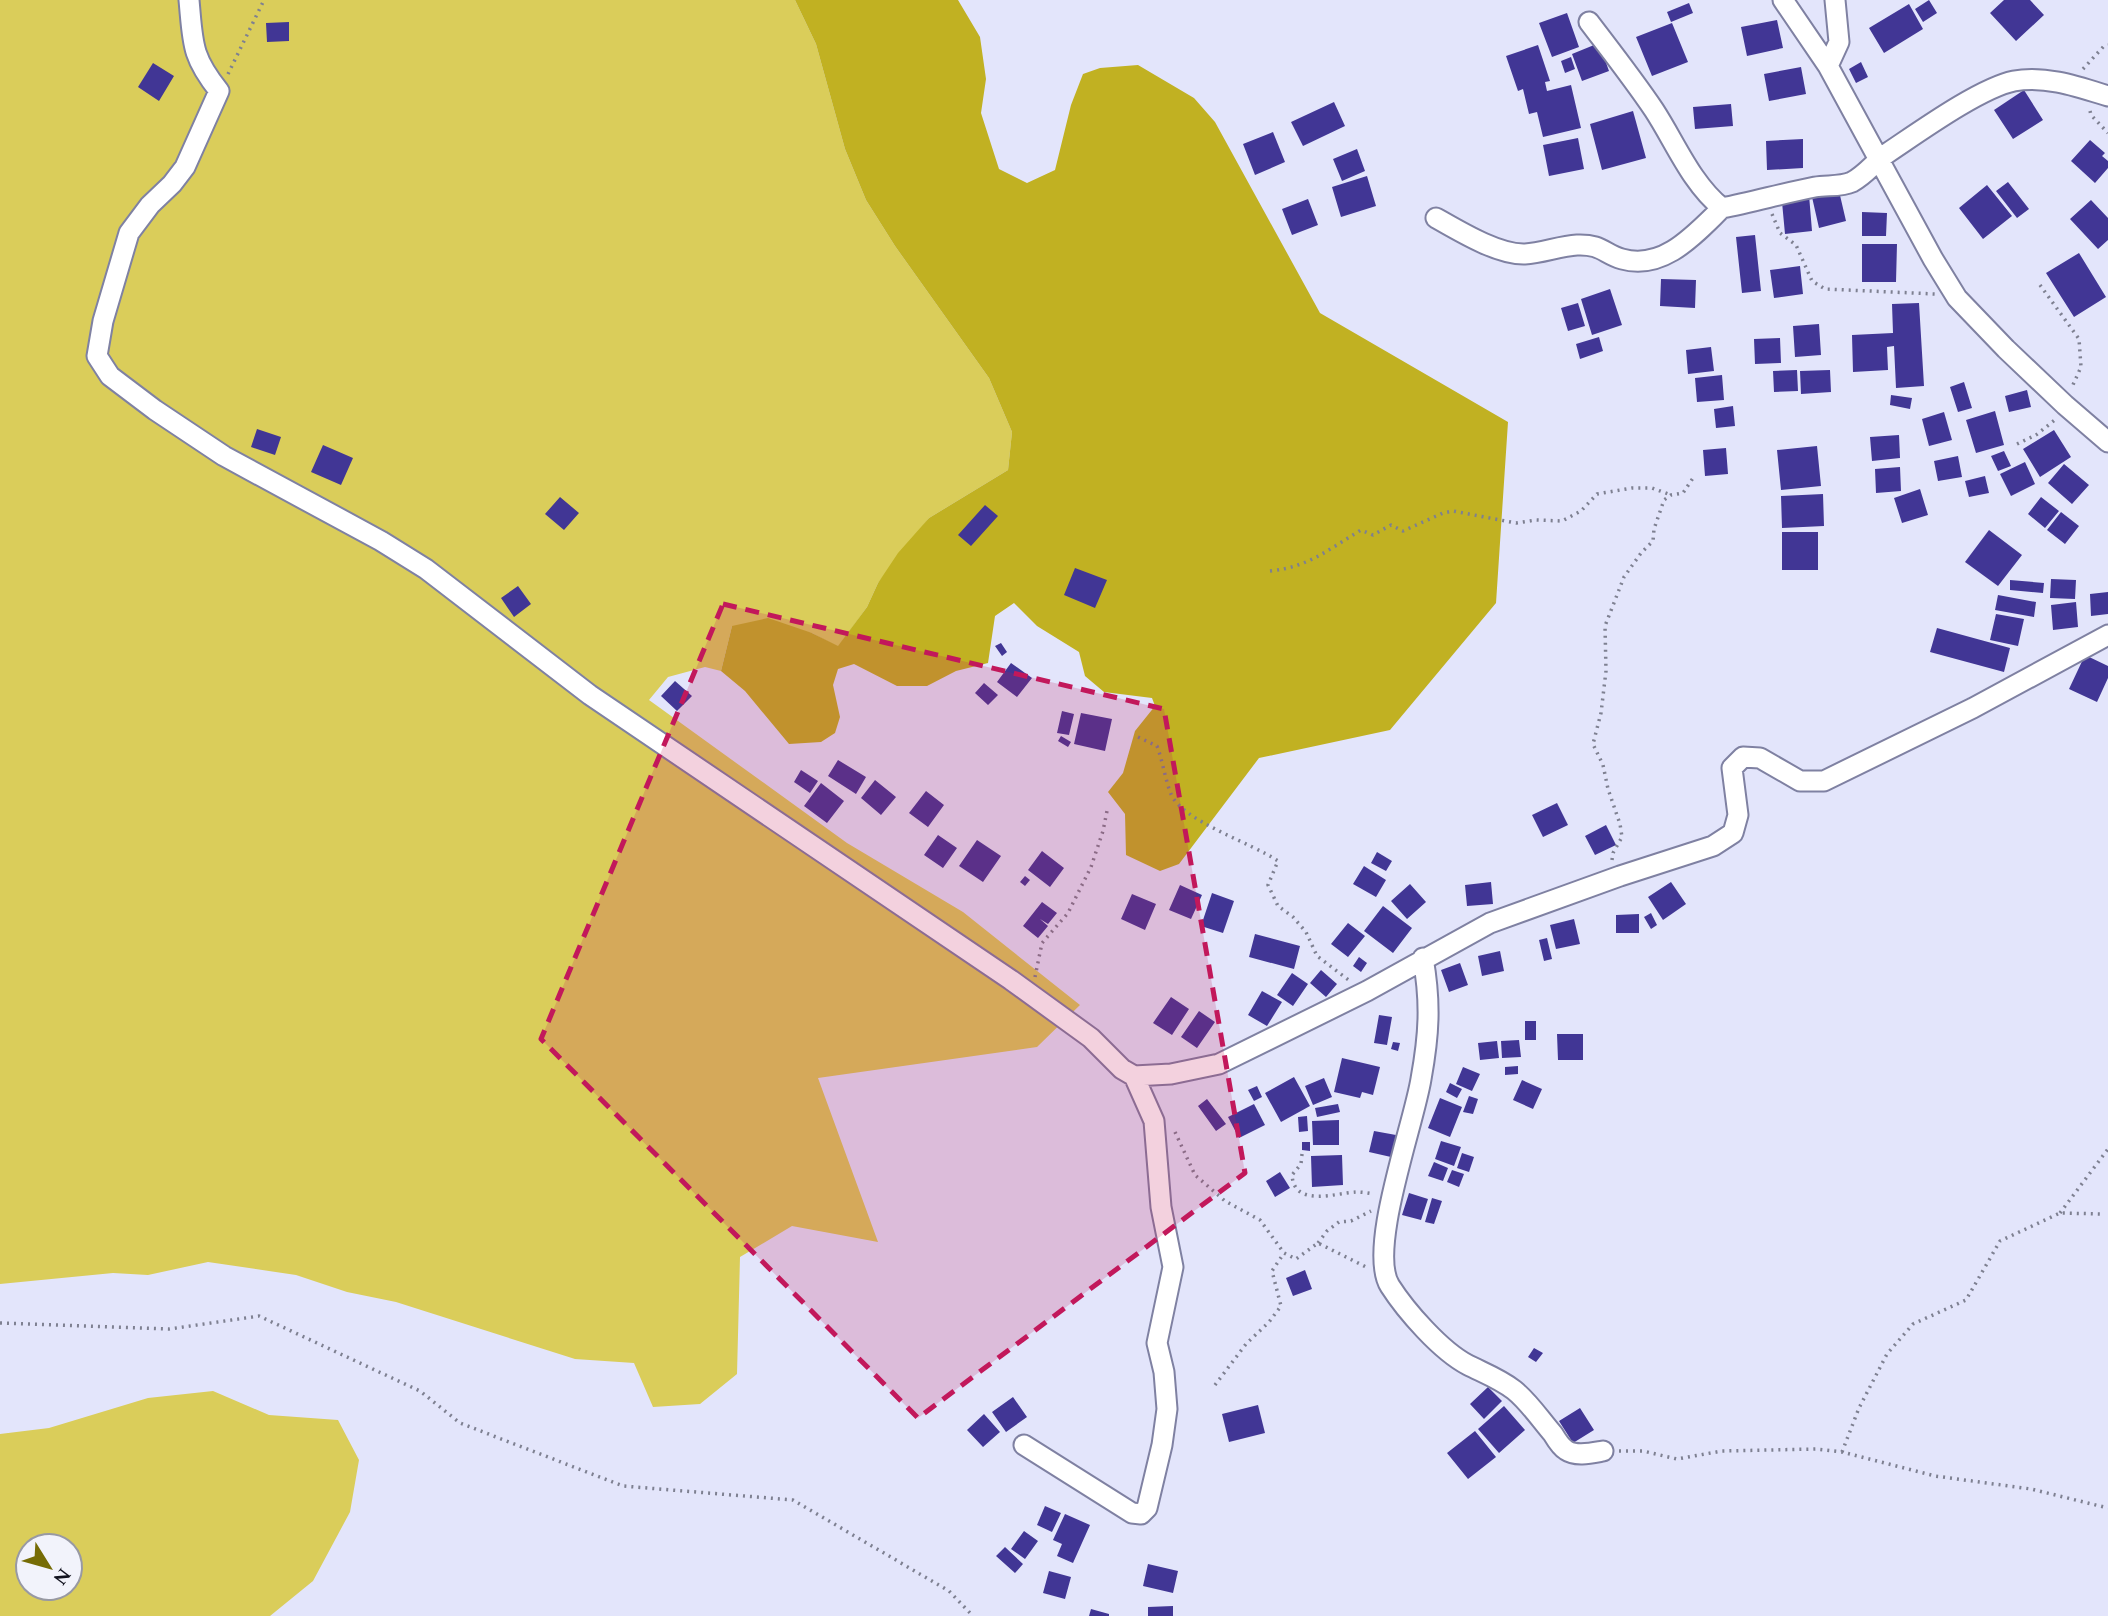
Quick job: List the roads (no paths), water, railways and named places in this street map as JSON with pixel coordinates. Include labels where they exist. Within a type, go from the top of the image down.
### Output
[{"type":"street","points":[[189,0],[194,48],[199,63],[219,91],[184,167],[129,233],[103,321],[97,356],[110,376],[223,456],[381,541],[426,569],[590,695],[1034,996],[1091,1038],[1122,1069],[1134,1076],[1171,1074],[1219,1065],[1367,991],[1490,923],[1713,846],[1733,833],[1738,815],[1732,768],[1743,757],[1760,758],[1800,781],[1824,781],[1973,708],[2108,635]]},
{"type":"street","points":[[1783,0],[1828,66],[1933,259],[1958,298],[2006,349],[2108,442]]},
{"type":"street","points":[[1828,66],[1839,42],[1835,0]]},
{"type":"street","points":[[1589,22],[1655,112],[1698,181],[1712,200],[1722,208]]},
{"type":"street","points":[[1436,218],[1466,236],[1522,254],[1576,245],[1599,247],[1623,260],[1649,260],[1667,255],[1688,241],[1722,208],[1819,186],[1848,184],[1864,176],[1878,160],[1978,97],[2015,81],[2039,80],[2066,84],[2108,96]]},
{"type":"street","points":[[1423,958],[1430,1013],[1426,1050],[1387,1225],[1383,1270],[1389,1284],[1406,1307],[1438,1343],[1467,1364],[1512,1389],[1566,1450],[1584,1454],[1603,1451]]},
{"type":"street","points":[[1024,1445],[1132,1513],[1141,1514],[1147,1507],[1162,1445],[1167,1409],[1164,1372],[1157,1343],[1173,1267],[1161,1207],[1154,1121],[1134,1076]]}]
